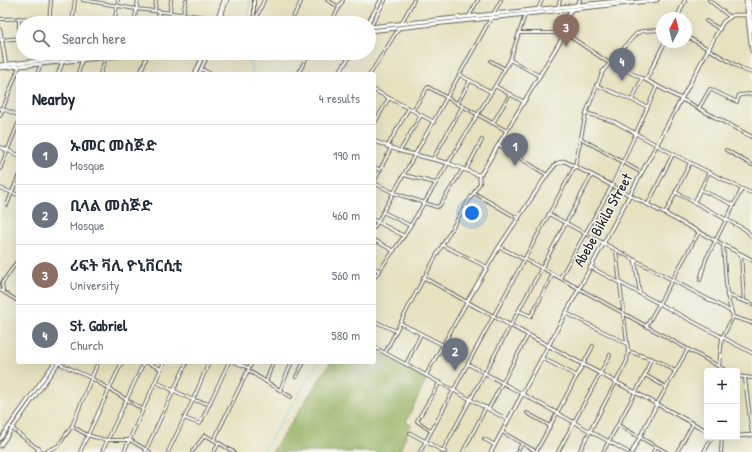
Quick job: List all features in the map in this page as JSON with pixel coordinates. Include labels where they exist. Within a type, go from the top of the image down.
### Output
[{"type":"main road","points":[[376,28],[627,1],[656,0]]},
{"type":"main road","points":[[745,0],[748,5],[752,51]]},
{"type":"main road","points":[[748,5],[750,0]]},
{"type":"main road","points":[[400,26],[469,17],[525,15],[558,8],[572,8]]},
{"type":"main road","points":[[749,17],[752,30]]},
{"type":"main road","points":[[0,68],[48,60],[64,60]]},
{"type":"main road","points":[[0,65],[20,66],[64,60]]},
{"type":"street","points":[[50,16],[51,0]]},
{"type":"street","points":[[73,16],[75,0]]},
{"type":"street","points":[[84,0],[117,4],[136,9],[200,16]]},
{"type":"street","points":[[115,16],[118,0]]},
{"type":"street","points":[[135,16],[138,0]]},
{"type":"street","points":[[155,10],[156,0]]},
{"type":"street","points":[[170,12],[171,0]]},
{"type":"street","points":[[182,14],[186,0]]},
{"type":"street","points":[[218,16],[226,0]]},
{"type":"street","points":[[220,16],[226,0]]},
{"type":"street","points":[[254,0],[254,16]]},
{"type":"street","points":[[257,16],[264,0]]},
{"type":"street","points":[[294,16],[302,0]]},
{"type":"street","points":[[327,0],[339,7]]},
{"type":"street","points":[[334,16],[343,0]]},
{"type":"street","points":[[372,16],[381,0]]},
{"type":"street","points":[[376,16],[385,0]]},
{"type":"street","points":[[371,72],[400,26],[414,0]]},
{"type":"street","points":[[469,17],[478,0]]},
{"type":"street","points":[[404,236],[377,222],[502,0]]},
{"type":"street","points":[[536,12],[542,0]]},
{"type":"street","points":[[558,8],[560,0]]},
{"type":"street","points":[[479,176],[484,172],[565,33],[568,16],[572,8],[580,0]]},
{"type":"street","points":[[680,12],[685,0]]},
{"type":"street","points":[[709,0],[730,17],[749,17]]},
{"type":"street","points":[[158,16],[159,11]]},
{"type":"street","points":[[376,276],[404,236],[505,69],[520,33],[525,15]]},
{"type":"street","name":"Abebe Bikila Street","points":[[490,452],[509,420],[590,266],[682,100],[723,22],[730,17]]},
{"type":"street","points":[[0,19],[16,18]]},
{"type":"street","points":[[706,21],[720,29]]},
{"type":"street","points":[[0,30],[6,66]]},
{"type":"street","points":[[420,452],[575,166],[586,113],[596,85],[609,63],[636,34],[642,31],[656,30]]},
{"type":"street","points":[[520,33],[565,33],[609,63],[646,80],[752,137]]},
{"type":"street","points":[[1,40],[16,39]]},
{"type":"street","points":[[692,40],[744,70],[752,73]]},
{"type":"street","points":[[646,80],[663,48]]},
{"type":"street","points":[[59,72],[64,60]]},
{"type":"street","points":[[79,72],[82,60]]},
{"type":"street","points":[[101,72],[105,60]]},
{"type":"street","points":[[141,72],[145,60]]},
{"type":"street","points":[[196,72],[201,60]]},
{"type":"street","points":[[200,72],[205,60]]},
{"type":"street","points":[[299,72],[305,60]]},
{"type":"street","points":[[339,72],[347,60]]},
{"type":"street","points":[[510,60],[540,76]]},
{"type":"street","points":[[491,61],[505,69]]},
{"type":"street","points":[[38,72],[41,64]]},
{"type":"street","points":[[17,72],[20,66]]},
{"type":"street","points":[[201,69],[207,72]]},
{"type":"street","points":[[0,116],[1,108],[16,75]]},
{"type":"street","points":[[460,75],[491,92]]},
{"type":"street","points":[[632,100],[642,78]]},
{"type":"street","points":[[457,104],[470,81]]},
{"type":"street","points":[[596,85],[648,107]]},
{"type":"street","points":[[495,86],[524,102]]},
{"type":"street","points":[[560,278],[584,232],[612,186],[657,86]]},
{"type":"street","points":[[413,110],[428,87],[447,99],[507,131]]},
{"type":"street","points":[[699,108],[710,89],[737,102],[739,95],[752,94]]},
{"type":"street","points":[[376,91],[434,122]]},
{"type":"street","points":[[492,123],[510,94]]},
{"type":"street","points":[[377,119],[389,98]]},
{"type":"street","points":[[433,159],[462,107]]},
{"type":"street","points":[[1,108],[16,114]]},
{"type":"street","points":[[387,146],[409,108]]},
{"type":"street","points":[[586,113],[616,122],[690,163],[742,189],[752,192]]},
{"type":"street","points":[[400,151],[421,115]]},
{"type":"street","points":[[0,169],[16,129]]},
{"type":"street","points":[[580,138],[642,173]]},
{"type":"street","points":[[376,184],[394,193],[437,207],[440,206],[482,140]]},
{"type":"street","points":[[376,142],[400,151],[448,163],[479,176]]},
{"type":"street","points":[[499,145],[547,175]]},
{"type":"street","points":[[0,147],[16,154]]},
{"type":"street","points":[[376,180],[391,148]]},
{"type":"street","points":[[726,150],[752,164]]},
{"type":"street","points":[[648,204],[673,154]]},
{"type":"street","points":[[426,375],[499,247],[547,175],[560,162],[575,166],[752,260]]},
{"type":"street","points":[[665,214],[690,163]]},
{"type":"street","points":[[376,168],[380,170]]},
{"type":"street","points":[[694,202],[709,172]]},
{"type":"street","points":[[404,175],[436,183]]},
{"type":"street","points":[[410,433],[443,452],[592,175]]},
{"type":"street","points":[[385,353],[441,244],[463,207],[480,183],[479,176]]},
{"type":"street","points":[[7,205],[16,182]]},
{"type":"street","points":[[0,188],[16,194]]},
{"type":"street","points":[[700,280],[706,258],[742,189]]},
{"type":"street","points":[[701,190],[734,205]]},
{"type":"street","points":[[675,192],[746,230],[752,237]]},
{"type":"street","points":[[474,193],[519,219]]},
{"type":"street","points":[[383,212],[410,225]]},
{"type":"street","points":[[549,214],[732,312]]},
{"type":"street","points":[[646,326],[699,232]]},
{"type":"street","points":[[376,241],[394,251]]},
{"type":"street","points":[[441,244],[488,267]]},
{"type":"street","points":[[719,366],[722,338],[733,317],[727,295],[723,245]]},
{"type":"street","points":[[499,247],[542,268],[723,368]]},
{"type":"street","points":[[579,452],[627,361],[628,352],[616,250]]},
{"type":"street","points":[[741,255],[744,301]]},
{"type":"street","points":[[635,261],[640,294]]},
{"type":"street","points":[[16,263],[2,283],[2,290],[16,300]]},
{"type":"street","points":[[590,266],[752,353]]},
{"type":"street","points":[[376,269],[380,271]]},
{"type":"street","points":[[519,310],[531,316],[553,274]]},
{"type":"street","points":[[424,277],[467,302],[704,430]]},
{"type":"street","points":[[727,295],[752,304]]},
{"type":"street","points":[[566,313],[626,344]]},
{"type":"street","points":[[733,317],[752,323]]},
{"type":"street","points":[[376,322],[396,331]]},
{"type":"street","points":[[400,323],[443,345]]},
{"type":"street","points":[[406,364],[421,334]]},
{"type":"street","points":[[463,452],[503,383],[528,335]]},
{"type":"street","points":[[502,432],[537,452],[593,346]]},
{"type":"street","points":[[376,348],[509,420]]},
{"type":"street","points":[[632,452],[688,349]]},
{"type":"street","points":[[628,352],[651,358],[675,371]]},
{"type":"street","points":[[558,452],[610,356]]},
{"type":"street","points":[[542,358],[577,376]]},
{"type":"street","points":[[603,452],[645,375],[651,358]]},
{"type":"street","points":[[0,440],[53,364]]},
{"type":"street","points":[[0,446],[58,364]]},
{"type":"street","points":[[63,364],[91,378],[142,409]]},
{"type":"street","points":[[9,426],[43,452],[58,446],[72,426],[97,364]]},
{"type":"street","points":[[80,452],[121,364]]},
{"type":"street","points":[[102,452],[106,440],[126,398],[144,364]]},
{"type":"street","points":[[149,364],[161,370]]},
{"type":"street","points":[[124,452],[163,364]]},
{"type":"street","points":[[145,451],[186,364]]},
{"type":"street","points":[[168,452],[208,364]]},
{"type":"street","points":[[184,418],[200,424],[228,364]]},
{"type":"street","points":[[238,364],[291,397]]},
{"type":"street","points":[[214,440],[251,364]]},
{"type":"street","points":[[266,382],[272,364]]},
{"type":"street","points":[[280,390],[291,364]]},
{"type":"street","points":[[296,377],[303,364]]},
{"type":"street","points":[[468,364],[628,452]]},
{"type":"street","points":[[645,375],[667,387]]},
{"type":"street","points":[[740,377],[745,379],[752,378]]},
{"type":"street","points":[[740,436],[752,434],[745,379]]},
{"type":"street","points":[[156,382],[193,400],[210,404]]},
{"type":"street","points":[[431,431],[417,422],[440,382]]},
{"type":"street","points":[[527,413],[550,426]]},
{"type":"street","points":[[677,452],[693,424]]},
{"type":"street","points":[[618,425],[666,452]]},
{"type":"street","points":[[72,426],[87,436],[106,440],[130,440],[145,451],[150,452]]},
{"type":"street","points":[[192,452],[204,436],[207,435],[233,452]]},
{"type":"street","points":[[484,439],[495,445]]},
{"type":"street","points":[[704,452],[710,440]]},
{"type":"street","points":[[721,452],[723,440]]},
{"type":"street","points":[[214,452],[219,443]]},
{"type":"street","points":[[517,452],[522,444]]},
{"type":"street","points":[[653,452],[656,447]]},
{"type":"street","points":[[36,452],[39,448]]},
{"type":"green space","points":[[376,351],[427,378],[406,422],[411,425],[399,452],[272,452],[330,364],[376,364]]},
{"type":"waterway","points":[[248,16],[250,0]]},
{"type":"waterway","points":[[249,60],[252,72]]},
{"type":"waterway","points":[[262,452],[318,364]]},
{"type":"place","name":"ሪፍት ቫሊ ዮኒቨርሲቲ","points":[[566,47]]},
{"type":"place","name":"St. Gabriel","points":[[622,81]]},
{"type":"place","name":"ኡመር መስጅድ","points":[[515,166]]},
{"type":"place","name":"ቢላል መስጅድ","points":[[455,371]]}]
